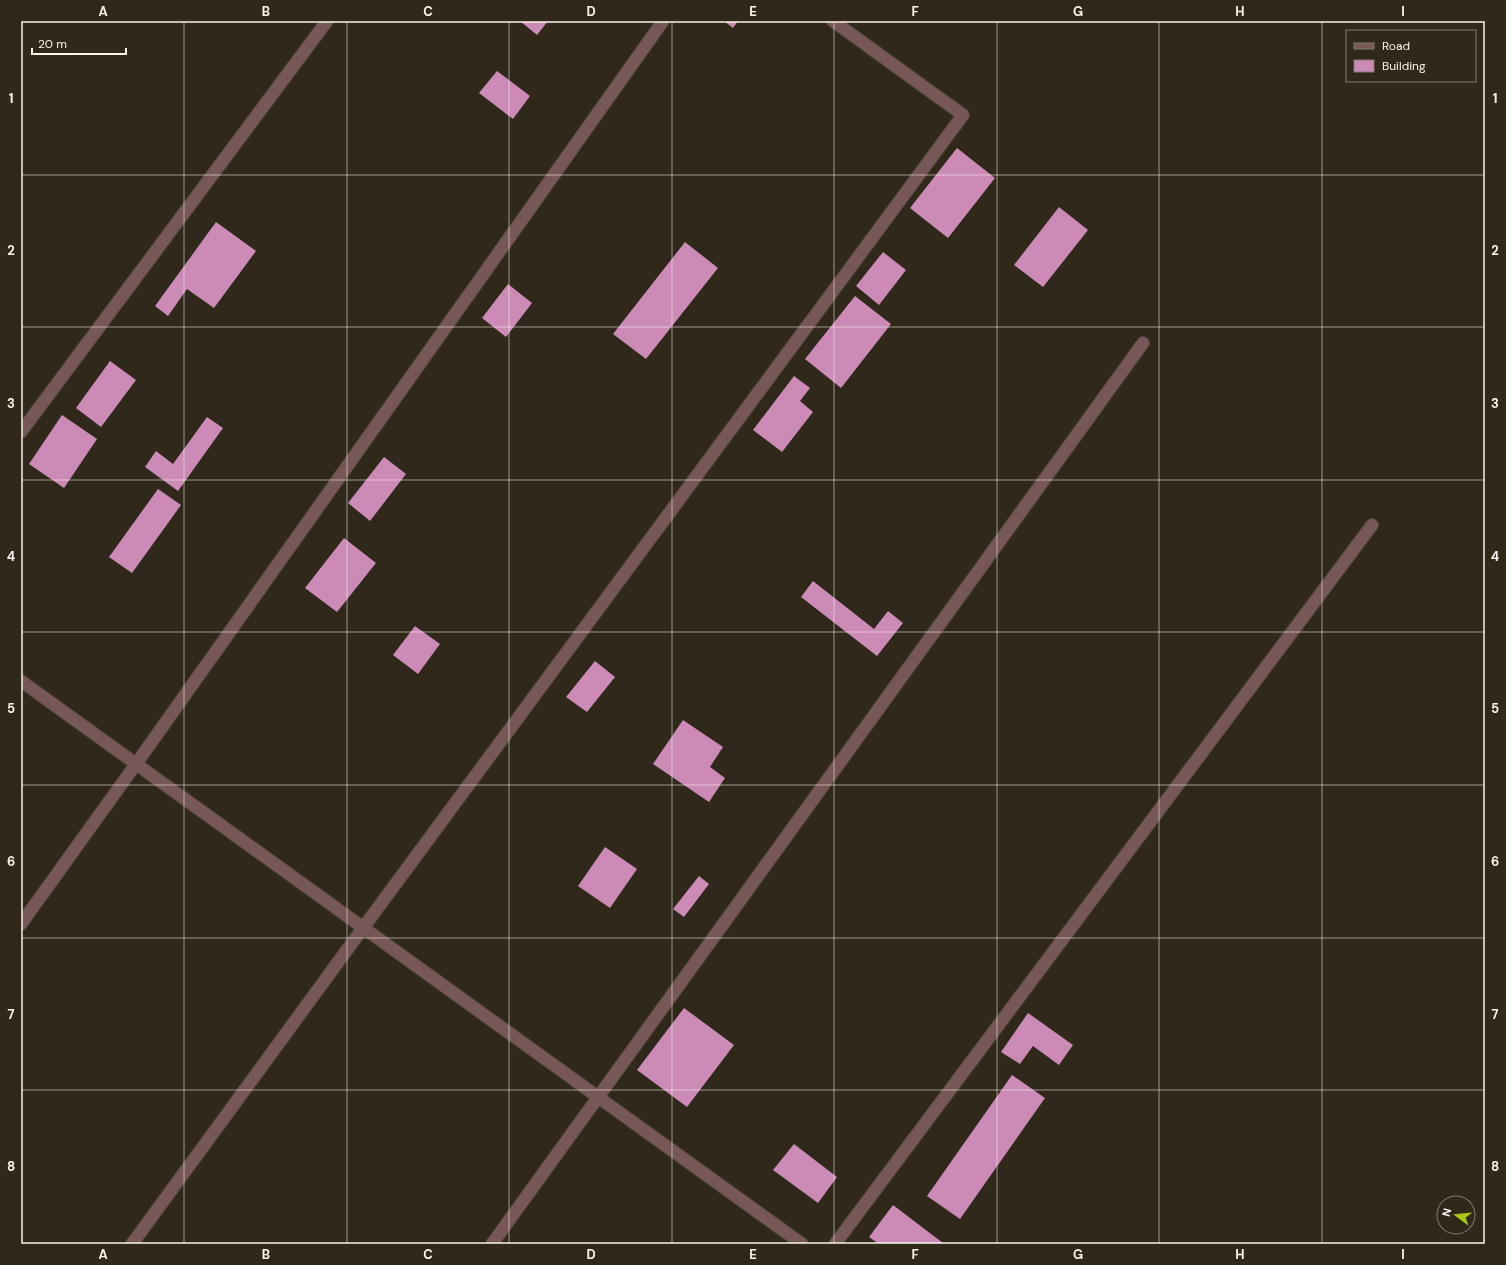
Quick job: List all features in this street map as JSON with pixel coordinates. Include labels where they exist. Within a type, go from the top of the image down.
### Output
[{"type":"street","points":[[21,432],[327,21]]},
{"type":"street","points":[[21,924],[663,21]]},
{"type":"street","points":[[132,1244],[363,928],[963,115],[833,21]]},
{"type":"street","points":[[492,1244],[1143,344]]},
{"type":"street","points":[[835,1244],[1372,525]]},
{"type":"street","points":[[21,682],[802,1244]]},
{"type":"building","points":[[520,21],[548,21],[537,35]]},
{"type":"building","points":[[724,21],[738,21],[733,28]]},
{"type":"building","points":[[497,71],[530,96],[513,119],[479,93]]},
{"type":"building","points":[[957,148],[995,178],[948,238],[910,208]]},
{"type":"building","points":[[1059,207],[1088,230],[1043,287],[1014,265]]},
{"type":"building","points":[[216,222],[256,251],[214,308],[187,289],[168,316],[155,306]]},
{"type":"building","points":[[685,242],[718,268],[646,359],[613,334]]},
{"type":"building","points":[[883,252],[906,270],[879,305],[856,286]]},
{"type":"building","points":[[508,284],[532,303],[506,337],[482,318]]},
{"type":"building","points":[[855,296],[891,324],[841,388],[805,359]]},
{"type":"building","points":[[110,361],[136,380],[101,427],[76,408]]},
{"type":"building","points":[[794,376],[810,388],[800,401],[813,412],[782,452],[753,430]]},
{"type":"building","points":[[62,415],[97,439],[64,488],[29,464]]},
{"type":"building","points":[[207,417],[223,428],[178,491],[145,467],[156,451],[173,464]]},
{"type":"building","points":[[384,457],[406,474],[370,521],[348,503]]},
{"type":"building","points":[[158,489],[181,505],[132,573],[109,557]]},
{"type":"building","points":[[344,538],[376,563],[337,612],[305,588]]},
{"type":"building","points":[[813,581],[874,629],[888,611],[903,623],[877,656],[801,597]]},
{"type":"building","points":[[415,626],[440,644],[418,674],[393,655]]},
{"type":"building","points":[[595,661],[615,677],[587,712],[566,697]]},
{"type":"building","points":[[683,720],[723,747],[710,767],[725,778],[709,802],[653,764]]},
{"type":"building","points":[[605,847],[637,869],[610,908],[578,886]]},
{"type":"building","points":[[699,876],[709,884],[684,917],[673,909]]},
{"type":"building","points":[[684,1008],[734,1045],[687,1107],[637,1070]]},
{"type":"building","points":[[1028,1013],[1073,1045],[1059,1065],[1033,1046],[1020,1064],[1001,1052]]},
{"type":"building","points":[[1012,1075],[1045,1098],[960,1219],[927,1196]]},
{"type":"building","points":[[794,1144],[837,1177],[818,1203],[773,1170]]},
{"type":"building","points":[[893,1205],[943,1243],[879,1244],[869,1237]]}]
